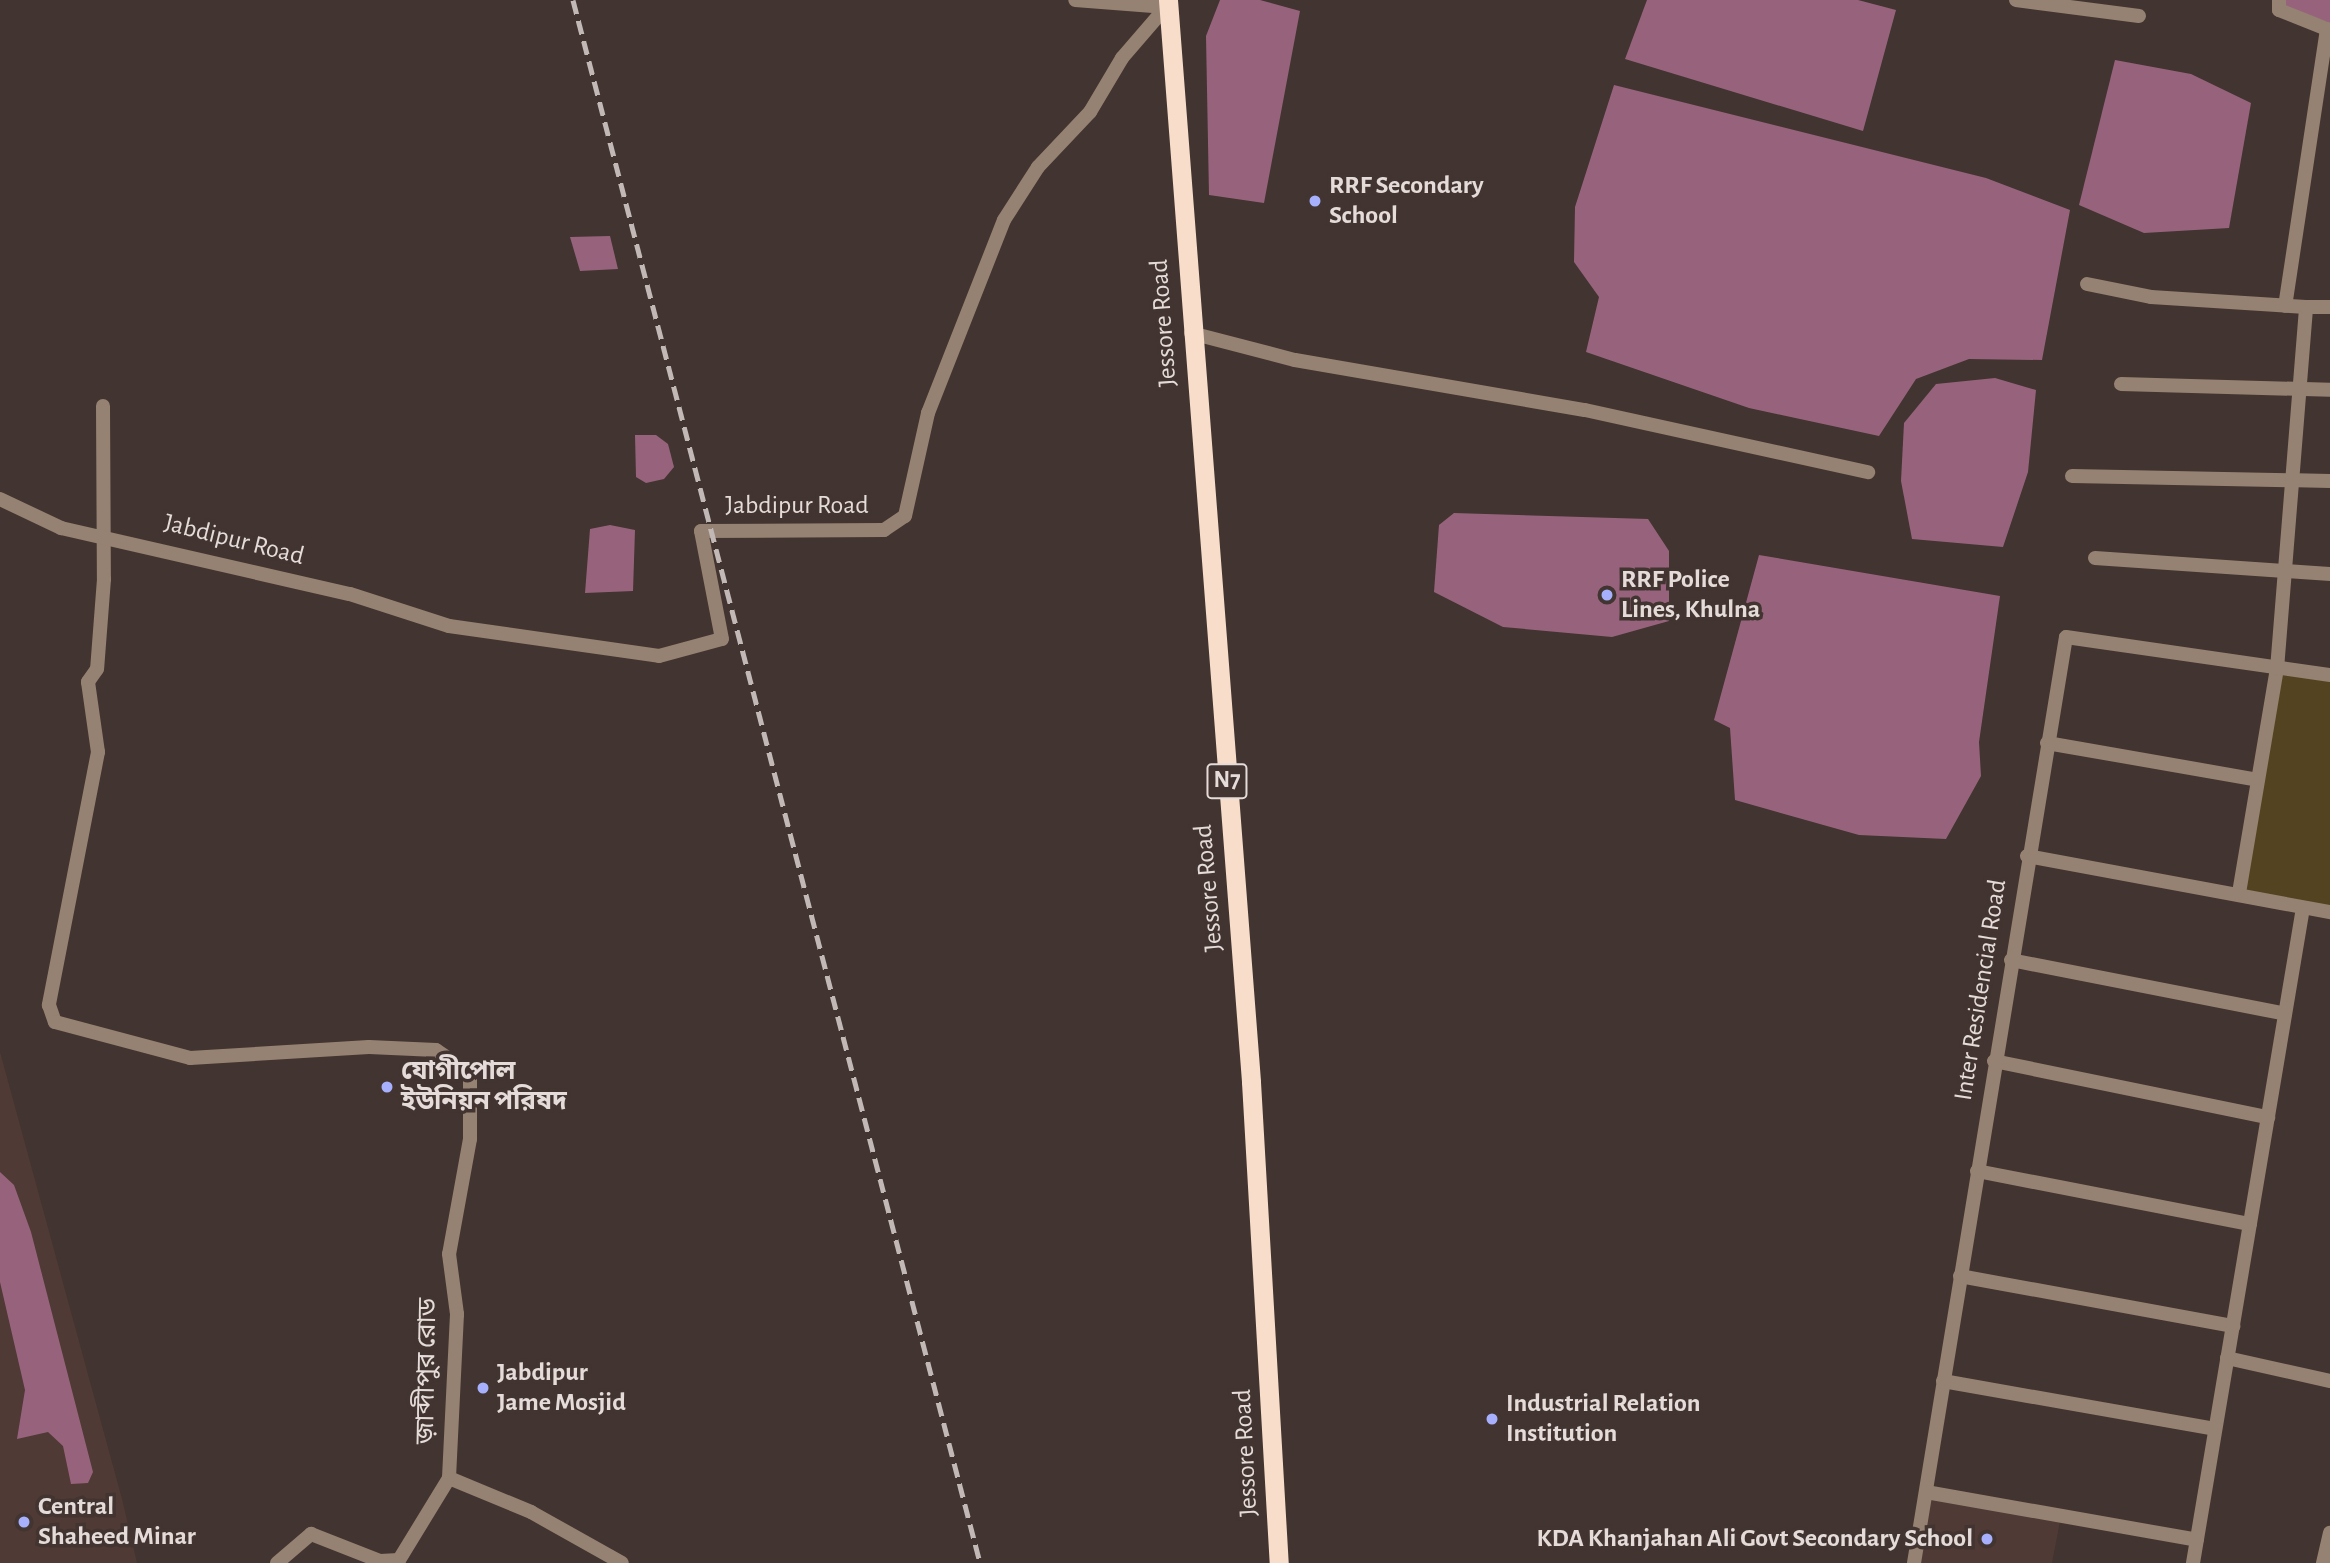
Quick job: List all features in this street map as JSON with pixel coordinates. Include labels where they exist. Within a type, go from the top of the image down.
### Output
[{"type":"highway","name":"Jessore Road","points":[[1167,4],[1251,1082],[1279,1563]]},
{"type":"street","points":[[1075,0],[1167,4]]},
{"type":"street","points":[[2016,0],[2101,5],[2139,16]]},
{"type":"street","points":[[2279,0],[2279,10],[2329,29],[2285,306]]},
{"type":"street","name":"Jabdipur Road","points":[[0,499],[61,528],[103,535],[350,594],[449,626],[659,656],[722,639],[701,531],[884,530],[905,516],[928,413],[1004,220],[1038,167],[1090,112],[1122,58],[1167,4]]},
{"type":"street","points":[[2087,284],[2151,297],[2330,307]]},
{"type":"street","points":[[2239,893],[2277,669],[2281,572],[2301,390],[2306,307]]},
{"type":"street","points":[[1191,333],[1295,360],[1584,410],[1868,472]]},
{"type":"street","points":[[2122,384],[2330,390]]},
{"type":"street","points":[[103,406],[103,535]]},
{"type":"street","points":[[2072,476],[2330,481]]},
{"type":"street","name":"জ়াব্দীপুর রোড","points":[[103,535],[97,668],[88,682],[98,752],[49,1004],[55,1022],[190,1058],[369,1046],[436,1049],[470,1073],[470,1139],[449,1254],[457,1314],[449,1478],[531,1513],[622,1563]]},
{"type":"street","points":[[2095,558],[2330,574]]},
{"type":"street","name":"Inter Residencial Road","points":[[1914,1563],[2027,856],[2066,637],[2277,669]]},
{"type":"street","points":[[2277,669],[2330,675]]},
{"type":"street","points":[[2047,743],[2258,780]]},
{"type":"street","points":[[2027,856],[2239,893],[2330,912]]},
{"type":"street","points":[[2193,1563],[2303,908]]},
{"type":"street","points":[[2011,960],[2285,1014]]},
{"type":"street","points":[[1994,1061],[2268,1117]]},
{"type":"street","points":[[1977,1171],[2250,1224]]},
{"type":"street","points":[[1960,1276],[2233,1326]]},
{"type":"street","points":[[2227,1358],[2330,1381]]},
{"type":"street","points":[[1943,1381],[2215,1429]]},
{"type":"street","points":[[276,1563],[311,1534],[380,1561],[399,1560],[449,1478]]},
{"type":"street","points":[[1926,1492],[2197,1540]]},
{"type":"street","points":[[2323,1563],[2330,1532]]},
{"type":"shaded area","points":[[1220,0],[1260,0],[1300,11],[1264,203],[1209,195],[1206,36]]},
{"type":"shaded area","points":[[1647,0],[1858,0],[1896,10],[1863,131],[1625,59]]},
{"type":"shaded area","points":[[2284,0],[2330,0],[2330,23],[2283,6]]},
{"type":"shaded area","points":[[2115,60],[2191,74],[2251,103],[2229,228],[2144,233],[2079,205]]},
{"type":"shaded area","points":[[1614,85],[1986,178],[2070,210],[2042,360],[1969,359],[1916,379],[1879,436],[1749,408],[1586,352],[1599,297],[1574,262],[1575,207]]},
{"type":"shaded area","points":[[610,236],[618,269],[580,271],[570,237]]},
{"type":"shaded area","points":[[1995,378],[2036,390],[2028,472],[2003,547],[1912,539],[1901,481],[1904,423],[1936,384]]},
{"type":"shaded area","points":[[635,435],[656,435],[668,444],[674,467],[664,479],[646,483],[636,477]]},
{"type":"shaded area","points":[[1454,513],[1648,519],[1669,551],[1669,621],[1612,637],[1503,627],[1434,592],[1439,525]]},
{"type":"shaded area","points":[[610,525],[635,530],[633,591],[585,593],[590,529]]},
{"type":"shaded area","points":[[1759,555],[2000,596],[1979,742],[1981,776],[1946,839],[1859,835],[1735,800],[1730,728],[1714,720]]},
{"type":"shaded area","points":[[2277,669],[2330,675],[2330,911],[2239,893]]},
{"type":"shaded area","points":[[0,1052],[122,1499],[137,1563],[0,1563]]},
{"type":"shaded area","points":[[0,1172],[14,1185],[31,1232],[93,1472],[88,1483],[71,1484],[63,1446],[48,1432],[17,1439],[25,1390],[0,1282]]},
{"type":"shaded area","name":"KDA Khanjahan Ali Govt Secondary School","points":[[1926,1492],[2061,1516],[2052,1563],[1914,1563]]},
{"type":"railway","points":[[573,0],[980,1563]]},
{"type":"place","name":"RRF Secondary School","points":[[1315,201]]},
{"type":"place","name":"RRF Police Lines, Khulna","points":[[1607,595]]},
{"type":"place","name":"যোগীপোল ইউনিয়ন পরিষদ","points":[[387,1087]]},
{"type":"place","name":"Jabdipur Jame Mosjid","points":[[483,1388]]},
{"type":"place","name":"Industrial Relation Institution","points":[[1492,1419]]},
{"type":"place","name":"Central Shaheed Minar","points":[[24,1522]]},
{"type":"place","name":"KDA Khanjahan Ali Govt Secondary School","points":[[1987,1539]]}]
